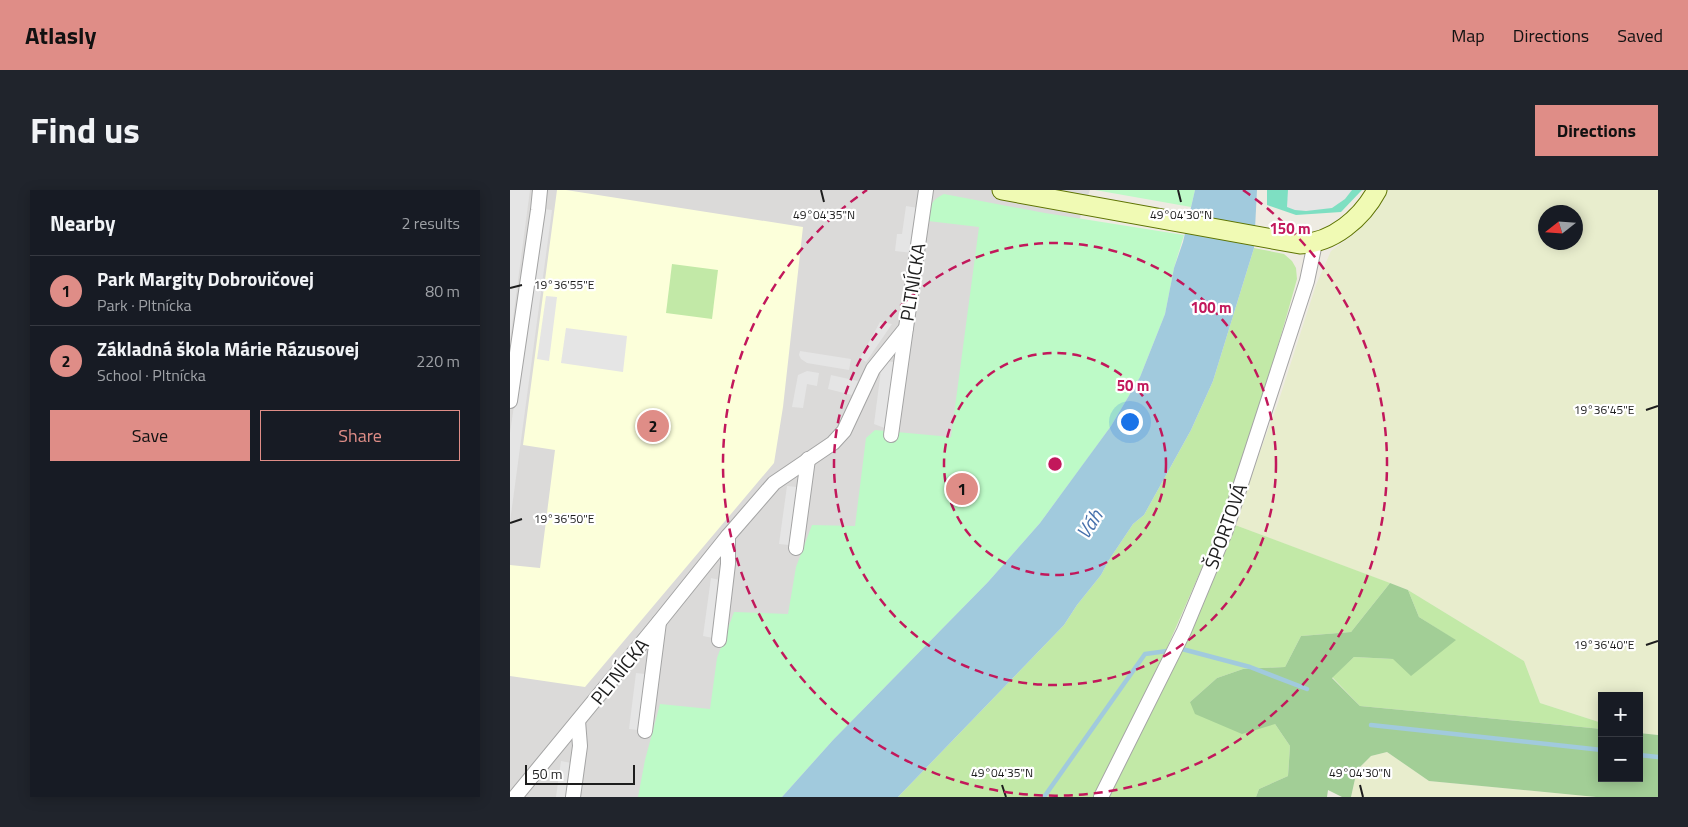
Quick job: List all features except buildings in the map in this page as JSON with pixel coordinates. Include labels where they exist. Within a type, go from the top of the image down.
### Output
[{"type":"street","points":[[510,402],[540,190]]},
{"type":"street","name":"PLTNÍCKA","points":[[515,797],[728,536],[774,483],[808,458],[833,443],[844,431],[874,369],[906,328],[926,190]]},
{"type":"street","points":[[1002,190],[1300,244],[1316,242],[1331,236],[1350,223],[1364,209],[1377,190]]},
{"type":"street","name":"ŠPORTOVÁ","points":[[1100,797],[1184,631],[1226,530],[1308,281],[1316,242]]},
{"type":"street","points":[[891,435],[906,328]]},
{"type":"street","points":[[796,548],[808,458]]},
{"type":"street","points":[[719,640],[728,564],[728,536]]},
{"type":"street","name":"PLTNÍCKA","points":[[645,732],[659,622]]},
{"type":"street","name":"PLTNÍCKA","points":[[573,797],[580,746],[578,721]]},
{"type":"shaded area","points":[[510,190],[1090,190],[1043,321],[676,797],[510,797]]},
{"type":"shaded area","points":[[510,190],[530,190],[510,341]]},
{"type":"shaded area","points":[[557,190],[803,227],[783,407],[774,463],[585,687],[510,676],[510,565],[540,568],[555,450],[523,445]]},
{"type":"shaded area","points":[[1288,190],[1352,190],[1345,199],[1332,208],[1306,211],[1287,207]]},
{"type":"shaded area","points":[[1387,190],[1658,190],[1658,735],[1643,733],[1643,692],[1598,692],[1598,722],[1540,703],[1524,661],[1408,590],[1235,525],[1278,403],[1316,285],[1331,251],[1354,234],[1377,211]]},
{"type":"shaded area","points":[[906,206],[918,208],[913,253],[895,251],[897,234],[902,234]]},
{"type":"shaded area","points":[[543,209],[552,210],[510,522],[510,433]]},
{"type":"shaded area","points":[[546,296],[557,297],[549,361],[537,359]]},
{"type":"shaded area","points":[[880,322],[892,324],[866,362],[860,358]]},
{"type":"shaded area","points":[[566,328],[627,336],[623,372],[561,363]]},
{"type":"shaded area","points":[[800,351],[851,359],[849,370],[807,363],[801,359]]},
{"type":"shaded area","points":[[886,361],[900,363],[890,430],[874,424],[881,370]]},
{"type":"shaded area","points":[[807,371],[819,373],[817,386],[807,384],[803,408],[792,407],[798,375]]},
{"type":"shaded area","points":[[831,375],[858,381],[852,395],[828,389]]},
{"type":"shaded area","points":[[787,486],[797,487],[789,545],[779,544]]},
{"type":"shaded area","points":[[711,578],[720,580],[713,638],[703,636]]},
{"type":"shaded area","points":[[636,673],[645,674],[638,730],[629,729]]},
{"type":"shaded area","points":[[1387,752],[1429,781],[1596,797],[1351,797],[1357,770],[1371,756]]},
{"type":"shaded area","points":[[561,761],[571,763],[566,797],[556,797]]},
{"type":"green space","points":[[1095,190],[1195,190],[1191,207]]},
{"type":"green space","points":[[1267,190],[1362,190],[1341,212],[1296,215],[1267,205]]},
{"type":"green space","points":[[944,194],[1045,213],[1184,235],[1174,268],[1165,314],[1140,377],[1111,426],[1040,523],[988,582],[833,740],[782,797],[638,797],[645,760],[660,704],[710,709],[717,658],[734,612],[788,614],[796,567],[812,525],[855,526],[866,438],[875,430],[951,437],[979,227],[928,221],[932,205],[936,199]]},
{"type":"green space","points":[[1254,248],[1284,254],[1292,261],[1296,268],[1297,279],[1288,311],[1268,380],[1222,522],[1159,666],[1095,797],[898,797],[1064,625],[1101,575],[1133,524],[1144,515],[1191,430],[1213,381]]},
{"type":"green space","points":[[672,264],[718,270],[712,319],[666,313]]},
{"type":"green space","points":[[1235,525],[1390,583],[1351,632],[1301,636],[1285,667],[1243,669],[1217,678],[1190,702],[1275,724],[1290,746],[1288,776],[1259,789],[1256,797],[1108,797],[1201,607]]},
{"type":"green space","points":[[1390,583],[1408,590],[1419,617],[1456,640],[1411,676],[1393,659],[1354,657],[1332,678],[1360,706],[1598,729],[1598,782],[1643,782],[1643,733],[1658,735],[1658,797],[1596,797],[1429,781],[1387,752],[1371,756],[1357,770],[1351,797],[1342,797],[1328,790],[1327,797],[1256,797],[1259,789],[1288,776],[1290,746],[1275,724],[1242,734],[1195,714],[1190,702],[1217,678],[1243,669],[1285,667],[1301,636],[1351,632]]},
{"type":"green space","points":[[1408,590],[1524,661],[1540,703],[1598,722],[1598,729],[1360,706],[1332,677],[1354,657],[1393,659],[1455,640],[1419,617]]},
{"type":"water","name":"Váh","points":[[1195,190],[1257,190],[1254,248],[1213,381],[1191,430],[1144,515],[1133,524],[1101,575],[1064,625],[898,797],[782,797],[833,740],[988,582],[1040,523],[1111,426],[1140,377],[1165,314],[1174,268],[1183,242]]},
{"type":"waterway","points":[[1044,797],[1145,654],[1182,649],[1250,667],[1307,689]]},
{"type":"waterway","points":[[1371,725],[1598,750]]},
{"type":"waterway","points":[[1643,755],[1658,757]]},
{"type":"place","name":"Základná škola Márie Rázusovej","points":[[653,426]]},
{"type":"place","name":"Park Margity Dobrovičovej","points":[[962,489]]}]
